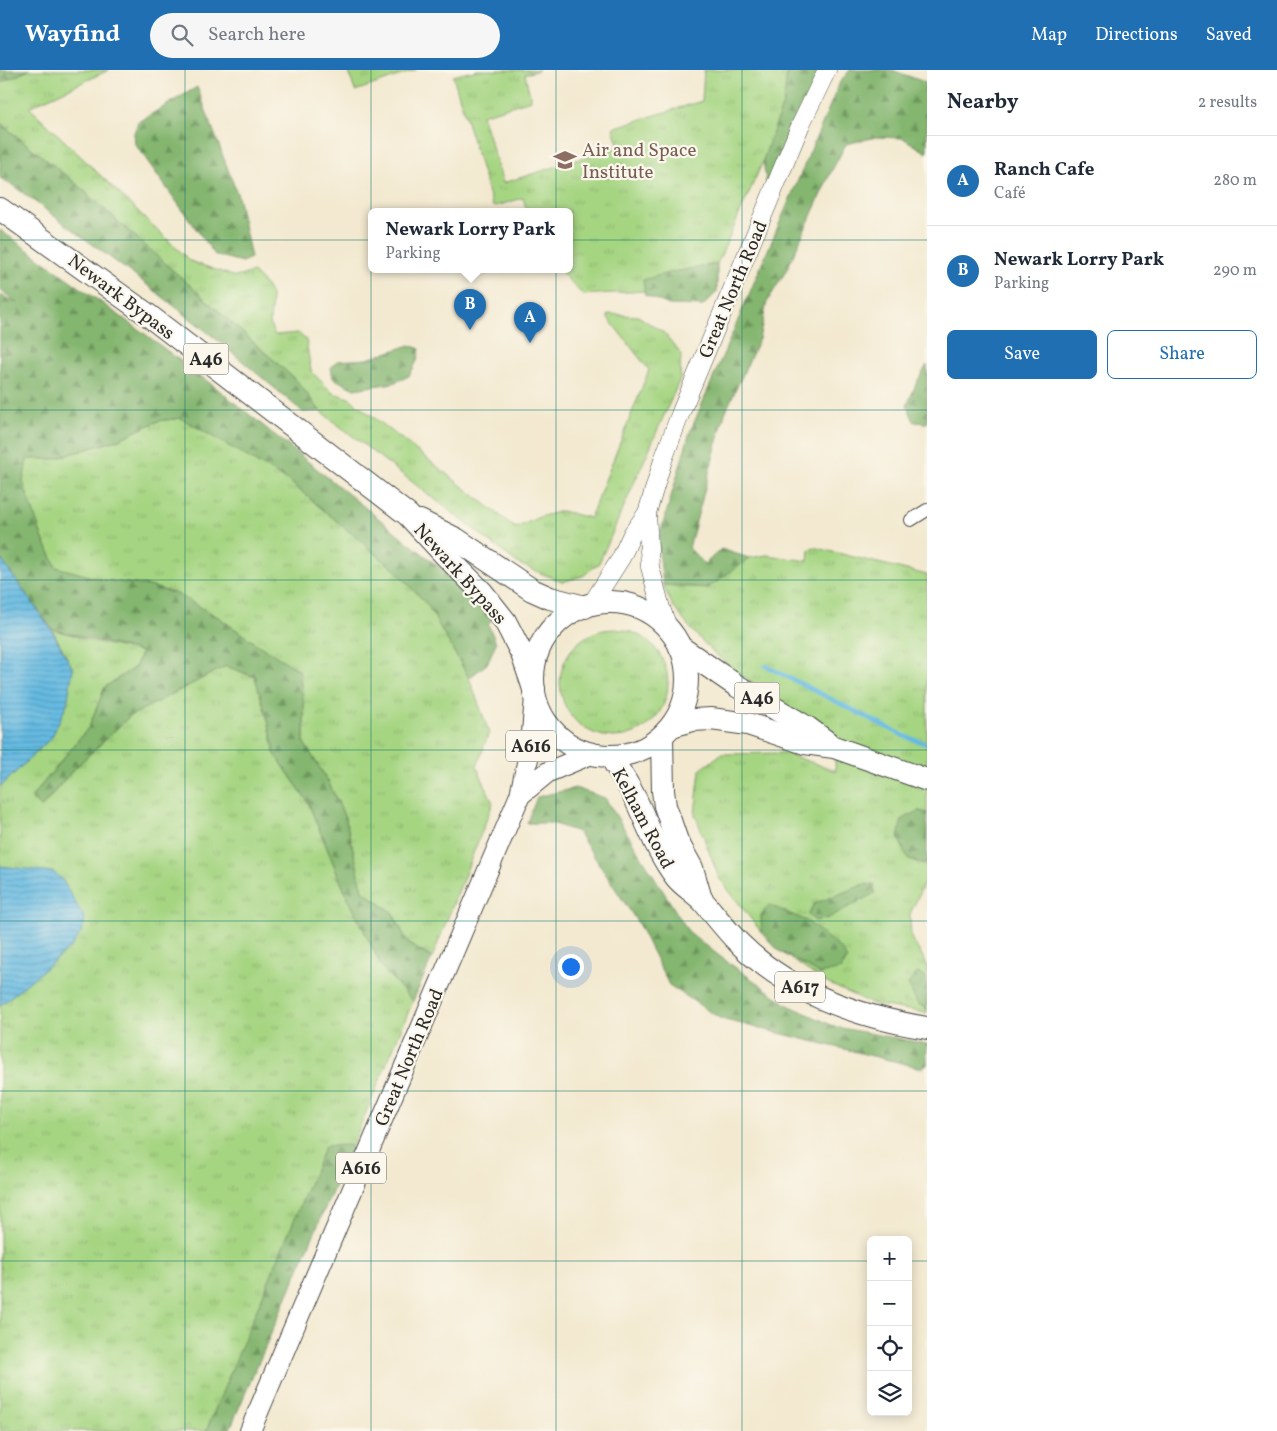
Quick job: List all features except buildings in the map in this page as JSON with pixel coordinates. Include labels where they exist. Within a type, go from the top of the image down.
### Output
[{"type":"highway","name":"Newark Bypass","points":[[0,209],[148,315],[408,515],[482,592],[505,621],[522,654],[535,693]]},
{"type":"highway","name":"Newark Bypass","points":[[408,515],[456,539],[532,590],[550,598],[588,606]]},
{"type":"highway","points":[[613,602],[636,607],[658,619],[675,638],[687,667],[687,688],[682,708],[667,732],[651,745],[639,751],[601,755],[575,748],[555,733],[545,720],[535,693],[535,664],[543,642],[558,622],[588,606],[613,602]]},
{"type":"highway","name":"A46","points":[[675,638],[745,691],[808,728],[834,747]]},
{"type":"highway","name":"A46","points":[[667,732],[694,720],[711,719],[748,724],[805,742],[834,747],[927,780]]},
{"type":"highway","name":"Kelham Road","points":[[667,732],[663,791],[665,806],[677,841],[692,868],[701,899]]},
{"type":"highway","name":"Kelham Road","points":[[601,755],[635,797],[662,855],[677,878],[701,899],[740,944],[765,965],[826,1001],[856,1012],[927,1028]]},
{"type":"main road","name":"Great North Road","points":[[588,606],[621,558],[632,534],[647,513],[663,460],[681,412],[801,124],[827,70]]},
{"type":"main road","name":"Great North Road","points":[[647,513],[650,567],[661,608],[675,638]]},
{"type":"main road","name":"Great North Road","points":[[250,1431],[520,795],[530,754],[535,693]]},
{"type":"main road","name":"Great North Road","points":[[520,795],[548,772],[601,755]]},
{"type":"street","points":[[911,520],[927,510]]},
{"type":"green space","points":[[0,70],[29,70],[0,83]]},
{"type":"green space","points":[[29,70],[109,70],[29,107],[190,261],[236,277],[253,272],[270,292],[272,301],[270,320],[275,335],[298,333],[306,340],[311,371],[333,393],[349,398],[516,528],[539,517],[562,511],[590,518],[649,370],[608,318],[608,314],[638,316],[664,333],[681,354],[680,379],[599,563],[583,576],[562,582],[519,564],[320,411],[298,382],[74,182],[0,123],[0,83]]},
{"type":"green space","points":[[348,70],[416,70],[355,91]]},
{"type":"green space","points":[[478,70],[539,70],[525,74],[531,100],[482,115],[503,183],[619,147],[613,128],[702,101],[704,70],[804,70],[717,264],[668,273],[644,291],[583,295],[562,273],[573,273],[573,208],[526,208],[523,198],[493,207],[453,76]]},
{"type":"green space","points":[[787,70],[822,70],[772,180],[766,182],[763,160],[784,101]]},
{"type":"green space","points":[[850,70],[892,70],[927,83],[927,153],[903,138],[876,137],[846,144],[830,174],[787,269],[767,302],[759,339],[725,413],[689,548],[705,564],[721,549],[749,558],[708,588],[663,585],[658,541],[690,432],[840,82]]},
{"type":"green space","points":[[197,87],[238,196],[251,258],[242,262],[215,255],[135,144],[134,133],[138,122]]},
{"type":"green space","points":[[0,123],[74,182],[298,382],[320,411],[303,412],[150,287],[11,184],[0,178]]},
{"type":"green space","points":[[0,230],[145,334],[215,387],[464,587],[492,621],[488,624],[496,643],[487,664],[469,678],[427,604],[395,570],[289,481],[181,418],[158,421],[117,440],[54,459],[27,459],[23,482],[41,534],[56,567],[103,580],[149,586],[177,594],[218,617],[299,670],[304,705],[304,743],[328,781],[346,820],[363,891],[392,912],[408,943],[432,958],[413,1001],[383,969],[346,894],[308,802],[275,754],[269,724],[255,677],[226,666],[130,716],[72,771],[41,807],[31,798],[89,727],[105,687],[135,667],[142,652],[52,629],[0,558],[0,295],[18,303],[0,290]]},
{"type":"green space","points":[[717,264],[717,292],[703,306],[669,305],[645,295],[643,280],[668,273]]},
{"type":"green space","points":[[410,345],[420,349],[417,361],[409,376],[393,383],[354,389],[333,378],[331,368],[337,361],[367,359]]},
{"type":"green space","points":[[927,365],[927,423],[914,422],[907,405]]},
{"type":"green space","points":[[181,418],[289,481],[395,570],[427,604],[469,678],[489,732],[477,767],[493,803],[432,958],[408,943],[392,912],[363,891],[346,820],[328,781],[304,743],[304,705],[255,643],[218,617],[177,594],[149,586],[103,580],[56,567],[41,535],[23,482],[27,458],[54,459],[117,440],[158,421]]},
{"type":"green space","points":[[813,547],[927,575],[927,813],[919,811],[909,860],[927,864],[927,877],[910,914],[911,938],[927,964],[927,978],[917,973],[917,1003],[927,1009],[927,1013],[872,1004],[823,981],[778,950],[820,974],[761,915],[762,933],[719,878],[695,814],[700,770],[721,754],[785,753],[836,771],[831,731],[766,693],[727,664],[691,629],[673,606],[663,585],[708,588],[749,558],[767,555],[808,561],[809,550]]},
{"type":"green space","points":[[52,629],[92,641],[142,652],[135,667],[105,687],[89,727],[31,798],[42,807],[72,771],[130,716],[226,666],[255,677],[269,724],[275,754],[308,802],[346,894],[383,969],[413,1001],[352,1146],[347,1145],[206,1431],[0,1431],[0,787],[52,737],[73,669]]},
{"type":"green space","points":[[614,629],[635,633],[652,645],[664,662],[668,683],[664,704],[652,721],[635,733],[614,737],[593,733],[576,721],[564,704],[560,683],[564,662],[576,645],[593,633]]},
{"type":"green space","points":[[575,788],[605,798],[688,931],[718,955],[788,1005],[836,1027],[927,1044],[927,1065],[922,1068],[721,1019],[669,985],[638,923],[578,832],[551,823],[527,823],[537,797]]},
{"type":"green space","points":[[919,811],[927,813],[927,864],[909,860],[898,838],[902,819]]},
{"type":"green space","points":[[865,884],[874,885],[875,893],[828,918],[815,921],[808,915],[814,904]]},
{"type":"green space","points":[[769,905],[807,921],[842,950],[847,959],[841,969],[820,974],[778,950],[762,933],[761,915]]},
{"type":"green space","points":[[917,973],[927,978],[927,1009],[917,1003],[908,984]]},
{"type":"green space","points":[[325,1146],[352,1146],[229,1431],[206,1431]]},
{"type":"water","points":[[0,558],[51,629],[73,669],[67,704],[52,737],[0,787]]},
{"type":"water","points":[[0,866],[53,872],[62,879],[85,919],[82,931],[71,947],[0,1006]]},
{"type":"waterway","points":[[766,666],[904,736],[927,744]]},
{"type":"place","name":"Air and Space Institute","points":[[565,160]]},
{"type":"place","name":"Newark Lorry Park","points":[[470,330]]},
{"type":"place","name":"Ranch Cafe","points":[[530,343]]}]
